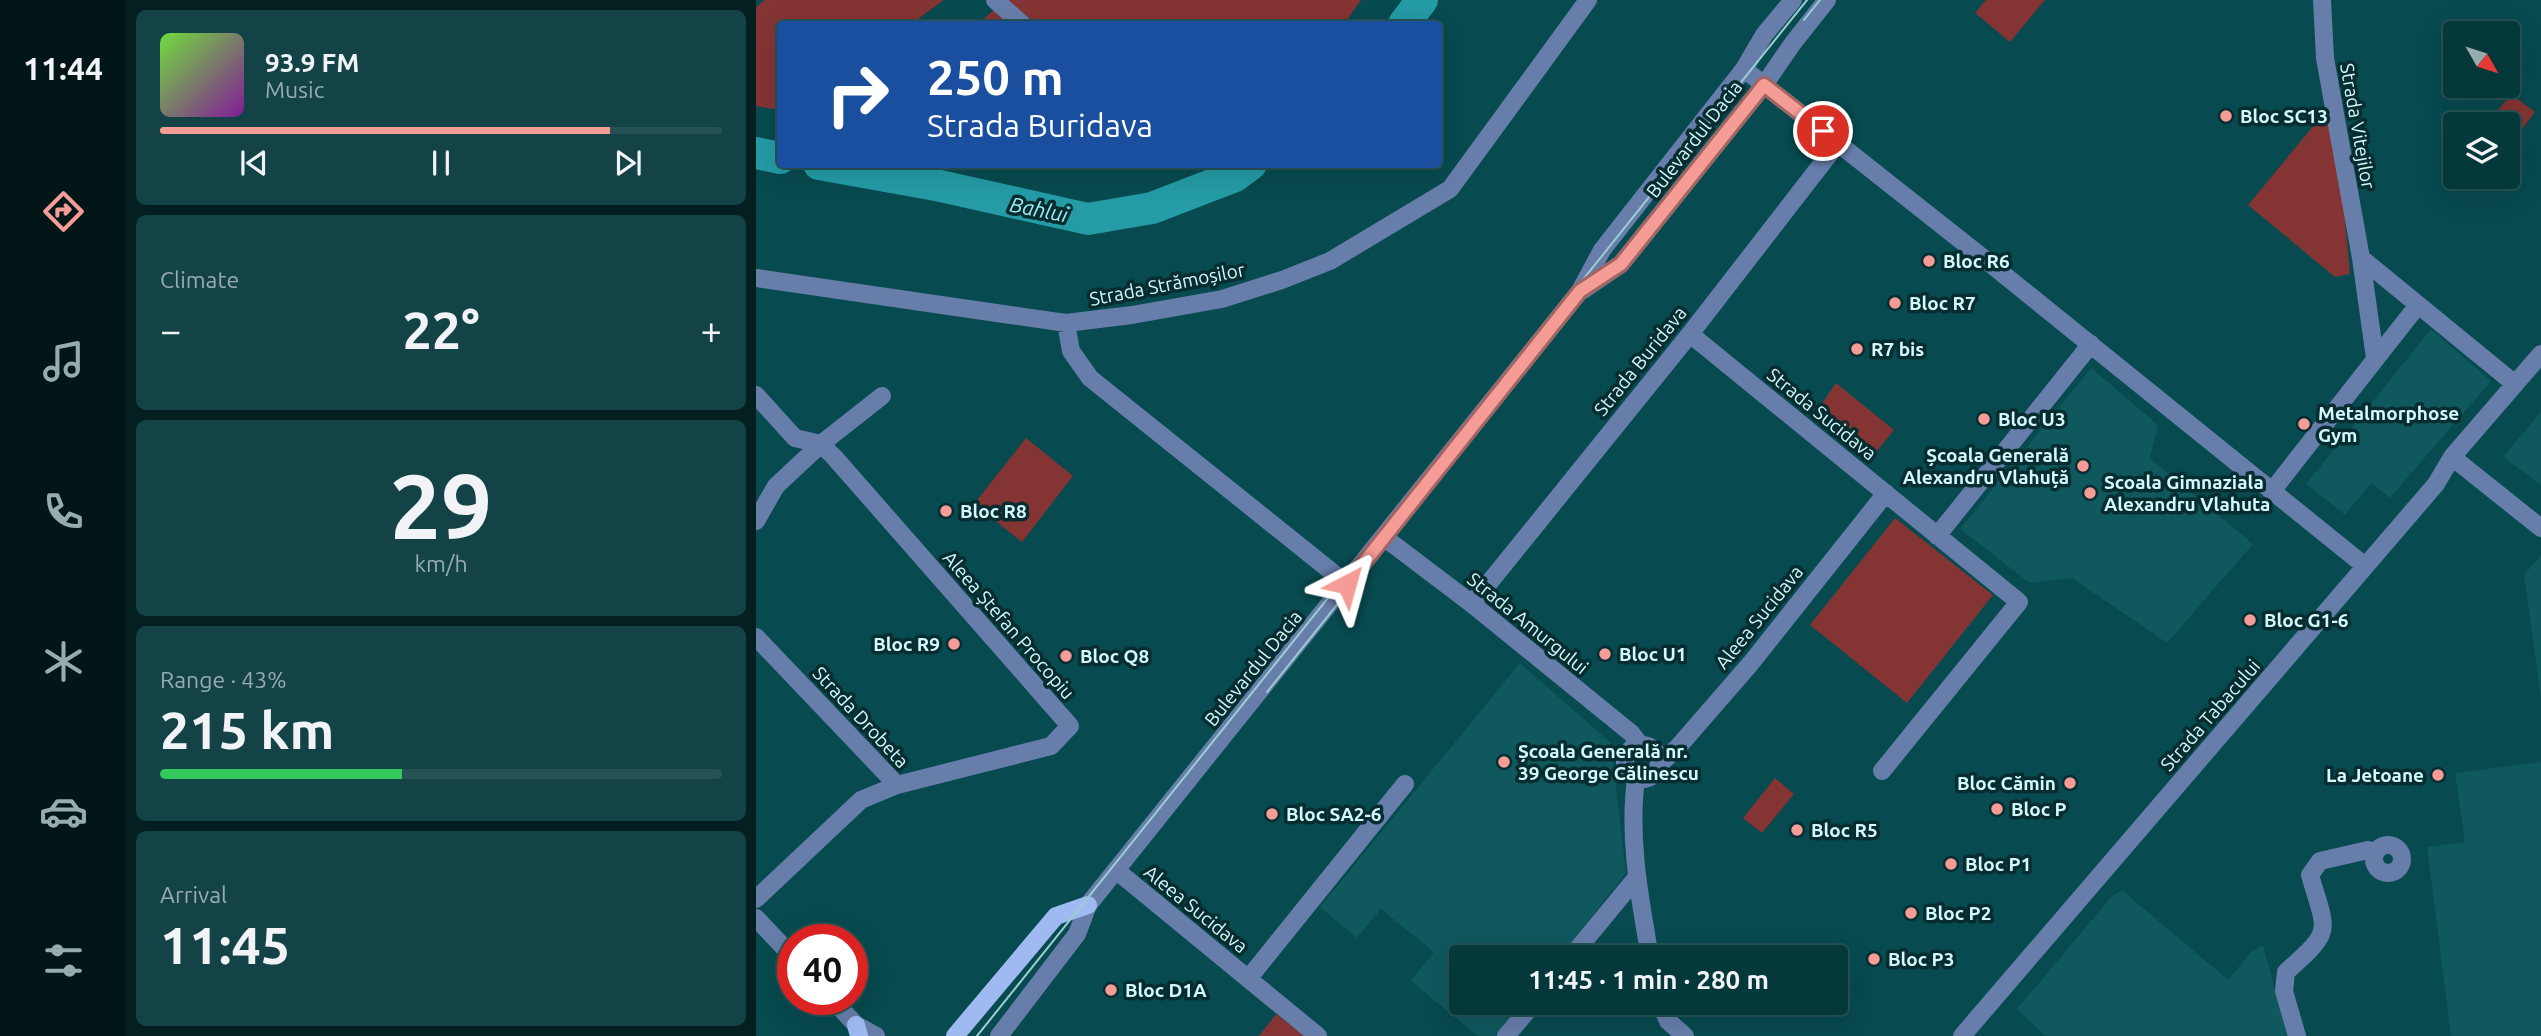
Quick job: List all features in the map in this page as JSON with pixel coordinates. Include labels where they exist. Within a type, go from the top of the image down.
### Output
[{"type":"main road","points":[[955,1036],[1056,916],[1088,905]]},
{"type":"street","points":[[995,0],[1019,21]]},
{"type":"street","name":"Strada Strămoșilor","points":[[1066,323],[1132,315],[1222,299],[1330,261],[1411,214],[1450,189],[1588,0]]},
{"type":"street","name":"Bulevardul Dacia","points":[[999,1036],[1077,934],[1088,905],[1385,538],[1580,291],[1602,250],[1744,69],[1764,35],[1793,0]]},
{"type":"street","name":"Bulevardul Dacia","points":[[1580,291],[1621,264],[1764,85],[1827,0]]},
{"type":"street","name":"Strada Vitejilor","points":[[2322,0],[2325,58],[2361,258],[2375,358]]},
{"type":"street","points":[[1744,69],[2091,344],[2365,566]]},
{"type":"street","name":"Strada Buridava","points":[[1472,604],[1690,334],[1838,143]]},
{"type":"street","points":[[2361,258],[2515,384]]},
{"type":"street","points":[[756,278],[1066,323],[1071,351],[1090,378],[1347,584]]},
{"type":"street","points":[[2272,491],[2418,305]]},
{"type":"street","name":"Strada Sucidava","points":[[1690,334],[2019,602],[1882,771]]},
{"type":"street","points":[[1937,536],[2091,344]]},
{"type":"street","name":"Strada Tabacului","points":[[1962,1036],[2436,484],[2452,457],[2541,354]]},
{"type":"street","name":"Aleea Ștefan Procopiu","points":[[756,394],[795,438],[821,444],[1070,726],[1051,746],[897,785]]},
{"type":"street","points":[[756,521],[776,486],[821,444],[882,396]]},
{"type":"street","points":[[2452,457],[2541,528]]},
{"type":"street","name":"Aleea Sucidava","points":[[1661,764],[1751,663],[1886,493]]},
{"type":"street","name":"Strada Amurgului","points":[[1385,538],[1472,604],[1631,733],[1641,746],[1649,747],[1658,754],[1661,764]]},
{"type":"street","name":"Strada Drobeta","points":[[756,637],[897,785],[861,800],[756,900]]},
{"type":"street","points":[[1641,746],[1634,746],[1628,752],[1625,762],[1628,771],[1636,779],[1647,779],[1661,764]]},
{"type":"street","points":[[1636,779],[1632,805],[1637,877],[1648,945]]},
{"type":"street","name":"Aleea Sucidava","points":[[1248,979],[1405,784]]},
{"type":"street","points":[[2297,1036],[2284,991],[2286,972],[2322,938],[2324,925],[2310,875],[2320,861],[2368,850],[2375,853]]},
{"type":"street","name":"Aleea Sucidava","points":[[1116,871],[1318,1036]]},
{"type":"street","points":[[1581,945],[1637,877]]},
{"type":"street","points":[[756,918],[777,940]]},
{"type":"street","points":[[845,1015],[858,1030],[876,1036]]},
{"type":"street","points":[[1506,1036],[1524,1015]]},
{"type":"street","points":[[1665,1015],[1668,1021],[1685,1036]]},
{"type":"shaded area","points":[[765,0],[944,0],[915,21],[777,21],[777,110],[756,106],[756,7]]},
{"type":"shaded area","points":[[1006,0],[1361,0],[1346,21],[981,21]]},
{"type":"shaded area","points":[[1986,0],[2045,0],[2010,42],[1975,13]]},
{"type":"shaded area","points":[[2508,98],[2516,98],[2535,112],[2520,131],[2520,112],[2497,112]]},
{"type":"shaded area","points":[[2334,101],[2350,274],[2335,277],[2248,205]]},
{"type":"shaded area","points":[[2431,329],[2491,381],[2390,498],[2371,483],[2345,515],[2306,484]]},
{"type":"shaded area","name":"Scoala Gimnaziala Alexandru Vlahuta","points":[[2091,368],[2158,425],[2150,458],[2253,544],[2167,643],[2072,578],[2030,583],[1960,529]]},
{"type":"shaded area","points":[[1836,383],[1894,430],[1875,453],[1858,440],[1853,447],[1814,415]]},
{"type":"shaded area","points":[[2541,412],[2541,485],[2503,457]]},
{"type":"shaded area","points":[[1026,438],[1073,476],[1022,542],[974,504]]},
{"type":"shaded area","points":[[1895,518],[1993,595],[1907,703],[1810,625]]},
{"type":"shaded area","points":[[2541,555],[2541,698],[2524,575]]},
{"type":"shaded area","points":[[1520,663],[1611,743],[1626,873],[1569,945],[1449,945],[1449,1012],[1411,981],[1434,952],[1381,909],[1357,938],[1320,907]]},
{"type":"shaded area","points":[[2541,762],[2541,1036],[2451,1036],[2427,847],[2465,842],[2455,773]]},
{"type":"shaded area","points":[[1775,778],[1794,794],[1762,833],[1743,818]]},
{"type":"shaded area","points":[[2122,890],[2228,980],[2251,952],[2263,945],[2287,1036],[2045,1036],[2017,1009],[2112,896]]},
{"type":"shaded area","points":[[1276,1014],[1304,1036],[1259,1036]]},
{"type":"shaded area","points":[[1452,1015],[1514,1015],[1497,1036],[1478,1036]]},
{"type":"waterway","name":"Bahlui","points":[[1406,21],[1422,0]]},
{"type":"waterway","name":"Bahlui","points":[[756,153],[777,157]]},
{"type":"waterway","name":"Bahlui","points":[[841,168],[936,185],[1088,219],[1152,208],[1235,176],[1246,168]]},
{"type":"tram line","points":[[977,1036],[1807,0]]},
{"type":"tram line","points":[[1804,20],[1820,0]]},
{"type":"tram line","points":[[1267,692],[1372,561]]},
{"type":"place","name":"Bloc SC13","points":[[2226,116]]},
{"type":"place","name":"Bloc R6","points":[[1929,261]]},
{"type":"place","name":"Bloc R7","points":[[1895,303]]},
{"type":"place","name":"R7 bis","points":[[1857,349]]},
{"type":"place","name":"Bloc U3","points":[[1984,419]]},
{"type":"place","name":"Metalmorphose Gym","points":[[2304,424]]},
{"type":"place","name":"Școala Generală Alexandru Vlahuță","points":[[2083,466]]},
{"type":"place","name":"Scoala Gimnaziala Alexandru Vlahuta","points":[[2090,493]]},
{"type":"place","name":"Bloc R8","points":[[946,511]]},
{"type":"place","name":"Bloc G1-6","points":[[2250,620]]},
{"type":"place","name":"Bloc R9","points":[[954,644]]},
{"type":"place","name":"Bloc U1","points":[[1605,654]]},
{"type":"place","name":"Bloc Q8","points":[[1066,656]]},
{"type":"place","name":"Școala Generală nr. 39 George Călinescu","points":[[1504,762]]},
{"type":"place","name":"La Jetoane","points":[[2438,775]]},
{"type":"place","name":"Bloc Cămin","points":[[2070,783]]},
{"type":"place","name":"Bloc P","points":[[1997,809]]},
{"type":"place","name":"Bloc SA2-6","points":[[1272,814]]},
{"type":"place","name":"Bloc R5","points":[[1797,830]]},
{"type":"place","name":"Bloc P1","points":[[1951,864]]},
{"type":"place","name":"Bloc P2","points":[[1911,913]]},
{"type":"place","name":"Bloc P3","points":[[1874,959]]},
{"type":"place","name":"Bloc D1A","points":[[1111,990]]},
{"type":"route","points":[[1347,584],[1580,291],[1621,264],[1764,85],[1823,131]]}]
